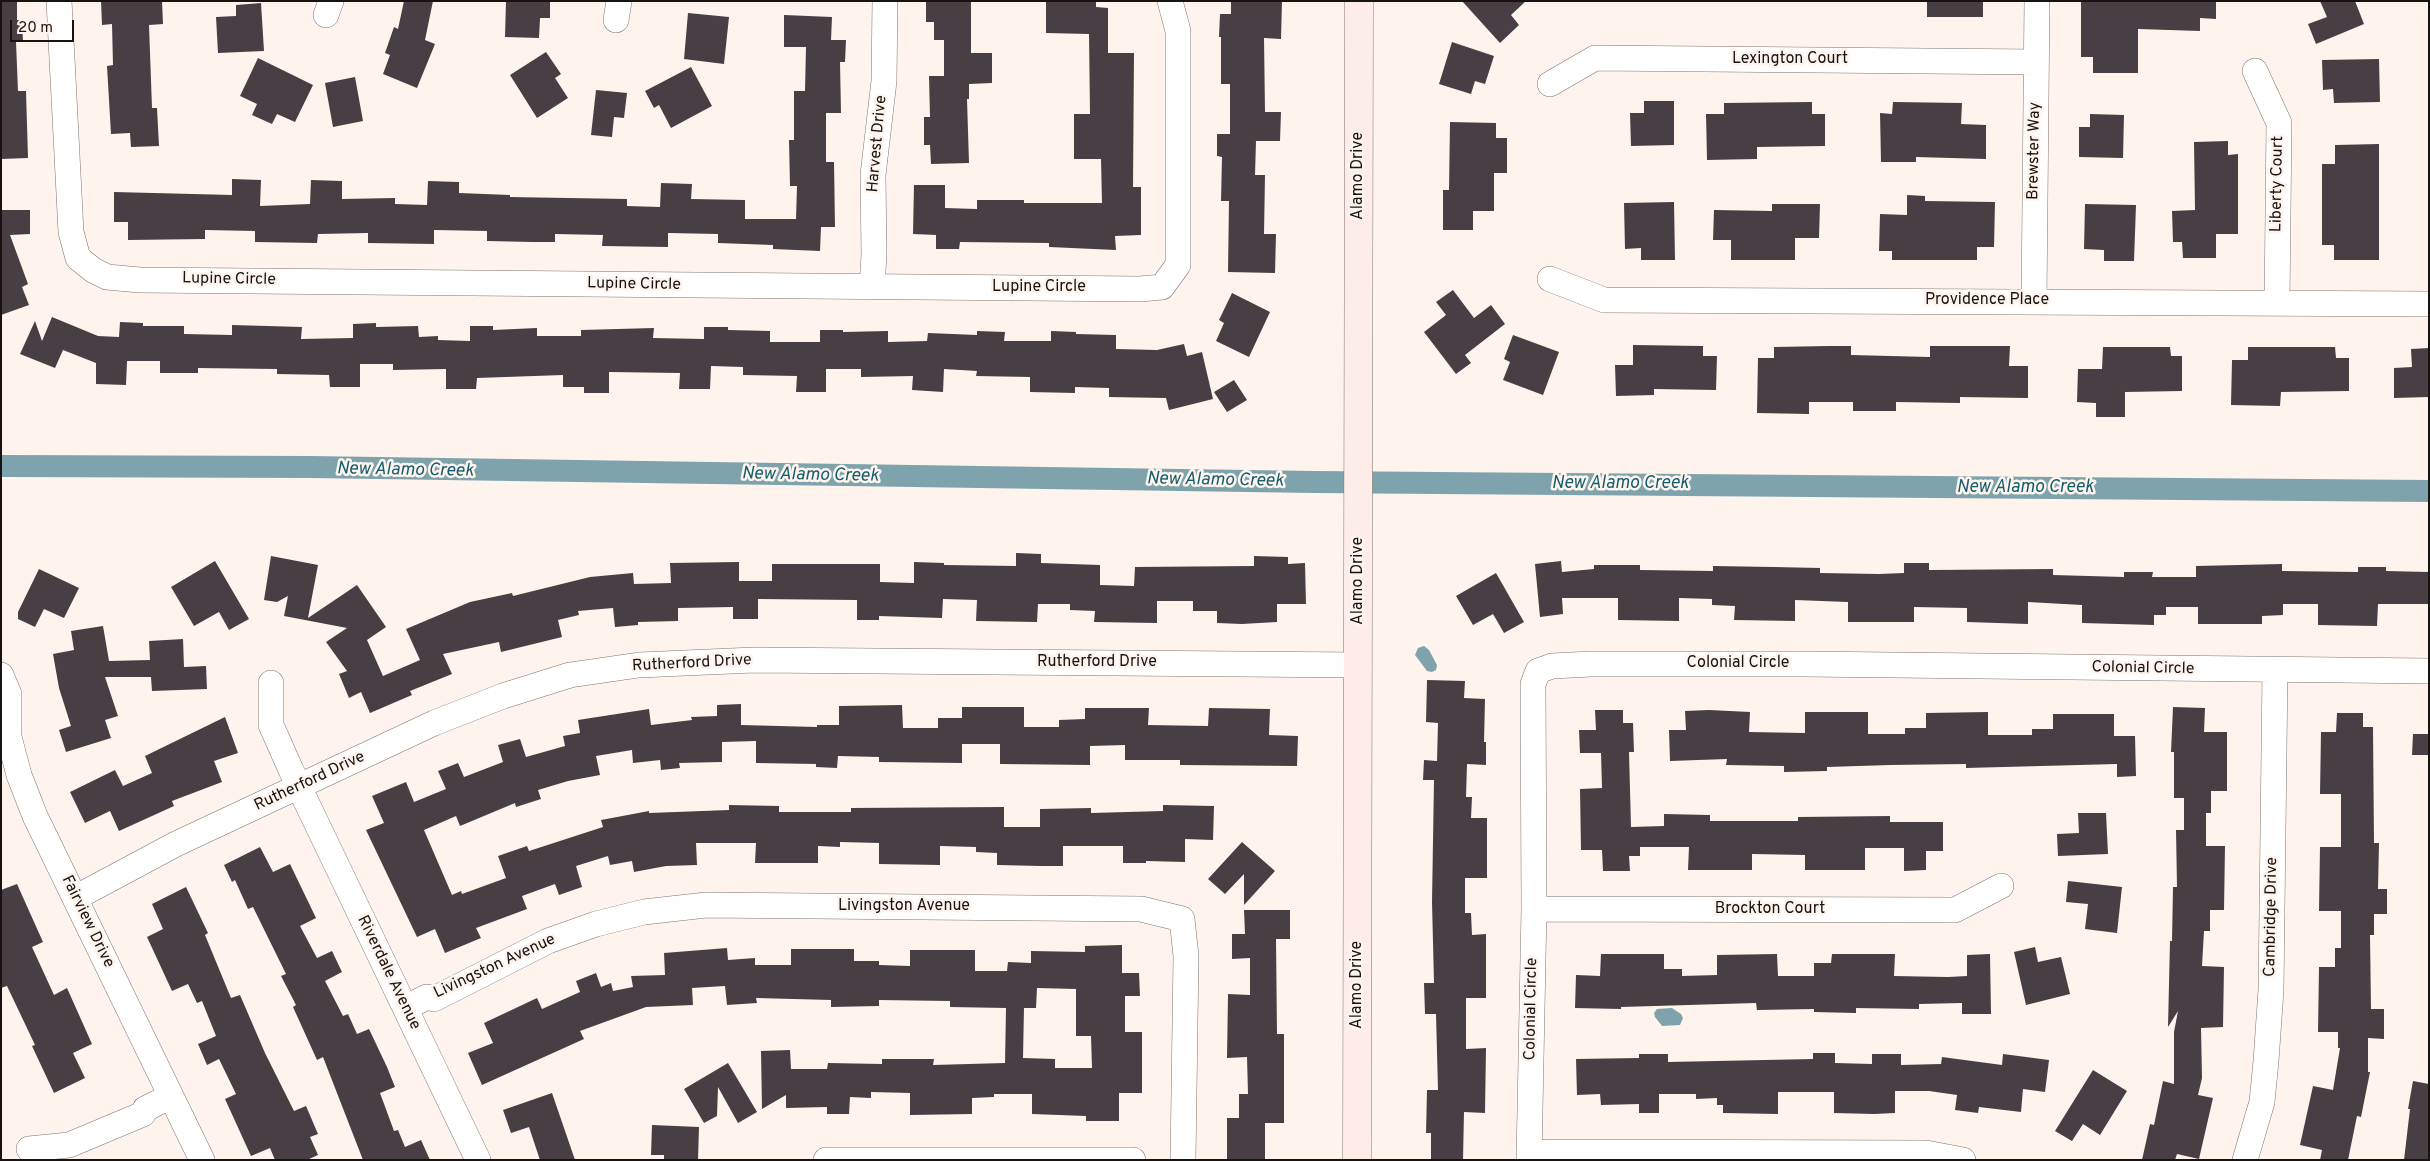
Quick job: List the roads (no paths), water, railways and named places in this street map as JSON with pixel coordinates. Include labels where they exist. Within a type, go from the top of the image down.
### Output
[{"type":"main road","name":"Alamo Drive","points":[[1358,1160],[1359,1]]},
{"type":"street","name":"Lupine Circle","points":[[59,1],[71,232],[78,258],[93,270],[107,277],[140,280],[1140,289],[1162,287],[1178,264],[1178,31],[1170,1]]},
{"type":"street","name":"Harvest Drive","points":[[872,287],[874,255],[873,175],[884,81],[885,1]]},
{"type":"street","name":"Brewster Way","points":[[2034,301],[2037,1]]},
{"type":"street","name":"Lexington Court","points":[[1550,84],[1595,58],[2036,62]]},
{"type":"street","name":"Liberty Court","points":[[2255,71],[2279,123],[2277,303]]},
{"type":"street","name":"Providence Place","points":[[1550,279],[1604,300],[2429,304]]},
{"type":"street","name":"Rutherford Drive","points":[[75,898],[176,844],[434,723],[503,696],[570,675],[639,665],[754,660],[1359,665]]},
{"type":"street","name":"Colonial Circle","points":[[1529,1156],[1534,909],[1533,684],[1538,671],[1552,666],[1803,664],[2275,671],[2429,671]]},
{"type":"street","name":"Cambridge Drive","points":[[2245,1160],[2262,1102],[2267,1052],[2271,980],[2275,671]]},
{"type":"street","name":"Fairview Drive","points":[[1,675],[9,694],[9,737],[19,775],[35,816],[202,1160]]},
{"type":"street","name":"Riverdale Avenue","points":[[271,683],[271,725],[298,787],[478,1160]]},
{"type":"street","name":"Brockton Court","points":[[1534,909],[1955,910],[2001,886]]},
{"type":"street","name":"Livingston Avenue","points":[[405,1008],[427,997],[434,998],[548,941],[596,924],[644,912],[706,905],[1141,909],[1182,919],[1186,956],[1183,1160]]},
{"type":"street","points":[[29,1149],[69,1145],[143,1114],[144,1109],[172,1096]]},
{"type":"street","points":[[1529,1156],[1926,1154],[1963,1160]]},
{"type":"street","points":[[826,1160],[1133,1160]]},
{"type":"water","points":[[1424,646],[1429,650],[1437,665],[1436,670],[1432,672],[1427,671],[1415,655],[1418,648]]},
{"type":"water","points":[[1672,1008],[1681,1014],[1683,1018],[1680,1025],[1662,1026],[1654,1013],[1657,1009]]},
{"type":"waterway","name":"New Alamo Creek","points":[[1,466],[311,467],[1314,482],[2429,491]]}]
